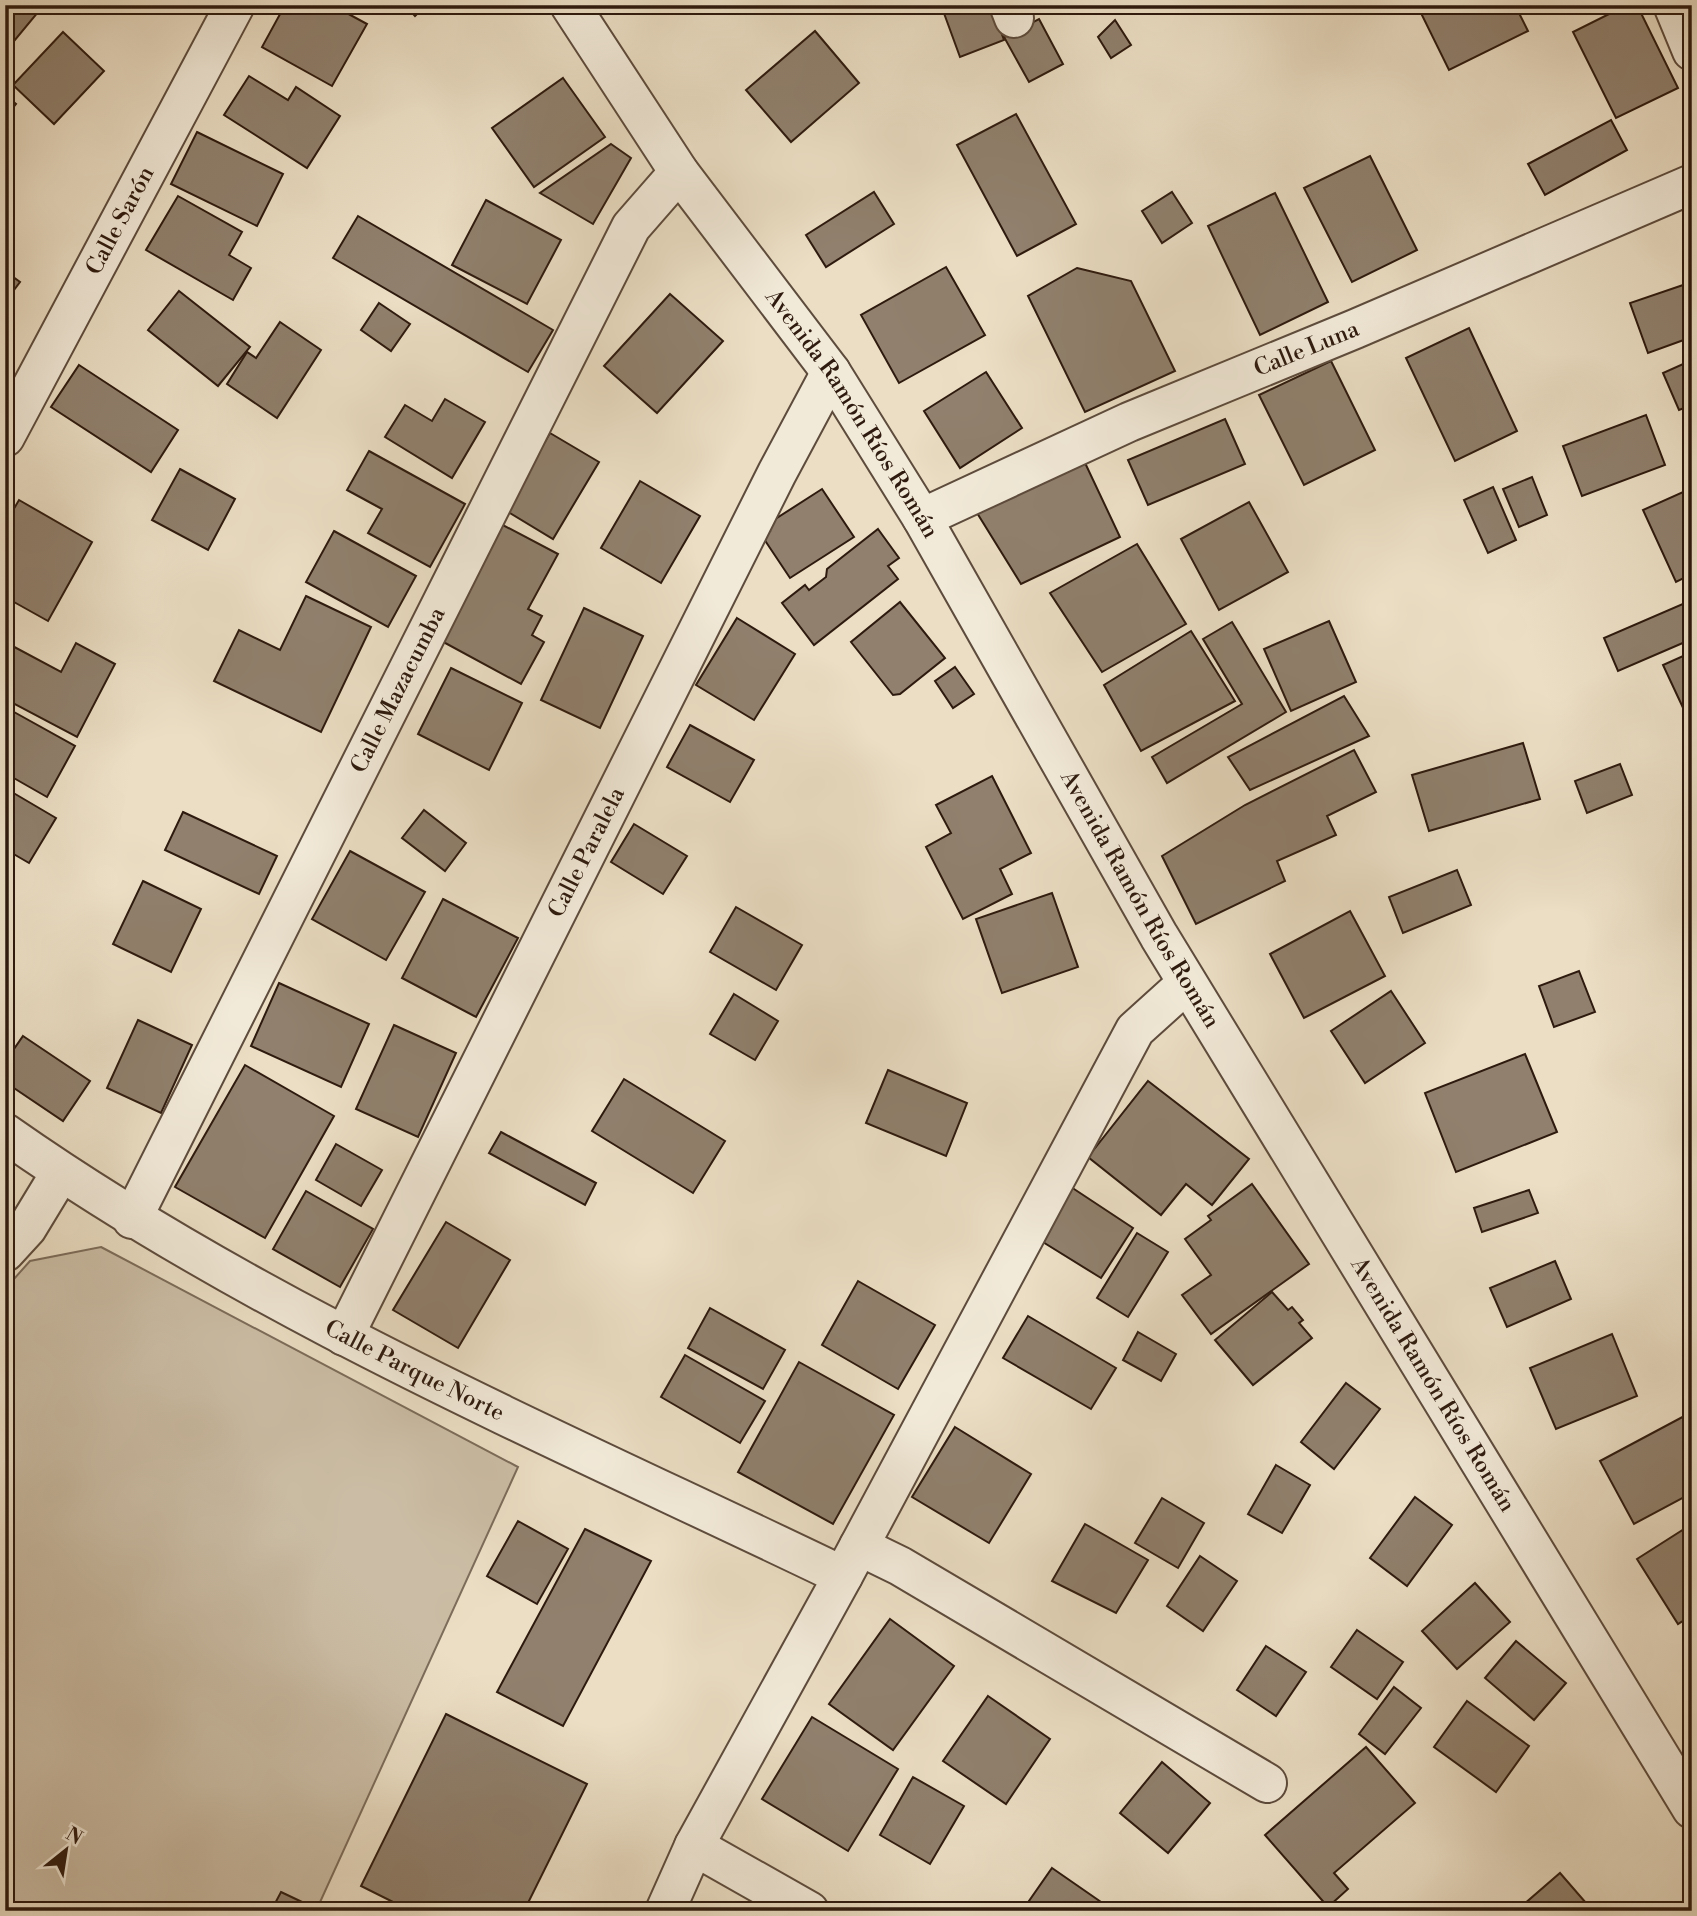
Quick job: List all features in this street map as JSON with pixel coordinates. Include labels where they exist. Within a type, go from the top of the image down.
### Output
[{"type":"street","name":"Calle Sarón","points":[[5,437],[235,5]]},
{"type":"street","name":"Avenida Ramón Ríos Román","points":[[570,5],[679,173],[831,372],[922,518],[1187,983],[1692,1809]]},
{"type":"street","points":[[1673,5],[1692,51]]},
{"type":"street","name":"Calle Mazacumba","points":[[132,1219],[631,227],[679,173]]},
{"type":"street","name":"Calle Luna","points":[[922,518],[1129,422],[1355,329],[1692,184]]},
{"type":"street","name":"Calle Paralela","points":[[344,1336],[771,483],[831,372]]},
{"type":"street","points":[[665,1911],[694,1846],[851,1561],[1135,1030],[1187,983]]},
{"type":"street","name":"Calle Parque Norte","points":[[5,1133],[132,1219],[344,1336],[851,1561],[900,1566],[1267,1783]]},
{"type":"street","points":[[5,1252],[27,1228],[61,1172]]},
{"type":"street","points":[[694,1846],[809,1911]]},
{"type":"shaded area","points":[[101,1247],[518,1467],[316,1911],[17,1911],[5,1906],[5,1289],[30,1261]]},
{"type":"building","points":[[5,5],[31,5],[39,11],[5,52]]},
{"type":"building","points":[[285,5],[332,5],[367,24],[332,86],[262,47]]},
{"type":"building","points":[[405,5],[426,5],[415,16]]},
{"type":"building","points":[[941,5],[991,5],[1004,40],[960,57]]},
{"type":"building","points":[[1417,5],[1515,5],[1528,31],[1449,70]]},
{"type":"building","points":[[1627,5],[1637,5],[1678,88],[1616,118],[1573,32]]},
{"type":"building","points":[[1039,19],[1063,64],[1029,82],[1004,37]]},
{"type":"building","points":[[1115,20],[1131,45],[1111,58],[1098,37]]},
{"type":"building","points":[[815,31],[859,83],[791,142],[746,90]]},
{"type":"building","points":[[63,32],[104,71],[54,124],[13,85]]},
{"type":"building","points":[[249,76],[288,100],[296,87],[340,116],[307,168],[224,115]]},
{"type":"building","points":[[563,78],[605,137],[534,187],[492,128]]},
{"type":"building","points":[[5,95],[16,104],[5,118]]},
{"type":"building","points":[[1016,114],[1076,224],[1017,256],[957,145]]},
{"type":"building","points":[[1611,120],[1627,150],[1545,195],[1528,164]]},
{"type":"building","points":[[197,132],[283,174],[257,226],[171,184]]},
{"type":"building","points":[[611,144],[631,158],[593,224],[540,193]]},
{"type":"building","points":[[1370,156],[1417,250],[1352,282],[1304,188]]},
{"type":"building","points":[[874,192],[894,224],[826,267],[806,235]]},
{"type":"building","points":[[1172,192],[1192,223],[1162,243],[1142,211]]},
{"type":"building","points":[[1275,193],[1328,302],[1260,335],[1208,226]]},
{"type":"building","points":[[178,196],[242,232],[229,255],[251,268],[233,300],[146,250]]},
{"type":"building","points":[[486,200],[561,240],[527,304],[452,265]]},
{"type":"building","points":[[358,216],[553,330],[528,372],[333,258]]},
{"type":"building","points":[[946,267],[985,335],[899,383],[861,315]]},
{"type":"building","points":[[1077,268],[1131,281],[1175,371],[1085,412],[1028,296]]},
{"type":"building","points":[[5,271],[20,282],[5,302]]},
{"type":"building","points":[[1692,282],[1692,337],[1648,353],[1630,303]]},
{"type":"building","points":[[179,291],[250,347],[218,386],[148,330]]},
{"type":"building","points":[[670,294],[723,341],[657,413],[604,366]]},
{"type":"building","points":[[379,303],[410,324],[391,351],[361,330]]},
{"type":"building","points":[[280,322],[321,350],[277,418],[227,384],[247,352],[256,358]]},
{"type":"building","points":[[1469,328],[1517,431],[1455,461],[1406,358]]},
{"type":"building","points":[[1692,360],[1692,405],[1679,410],[1663,373]]},
{"type":"building","points":[[1331,361],[1375,450],[1304,485],[1259,395]]},
{"type":"building","points":[[79,365],[178,430],[151,472],[51,407]]},
{"type":"building","points":[[986,372],[1022,428],[960,468],[924,411]]},
{"type":"building","points":[[445,399],[485,422],[452,478],[385,437],[405,405],[432,421]]},
{"type":"building","points":[[1646,415],[1665,465],[1582,496],[1563,446]]},
{"type":"building","points":[[1225,419],[1245,464],[1148,505],[1128,460]]},
{"type":"building","points":[[550,433],[599,462],[553,539],[505,510]]},
{"type":"building","points":[[1078,448],[1120,537],[1021,584],[969,500]]},
{"type":"building","points":[[369,451],[465,504],[430,567],[368,533],[382,509],[347,490]]},
{"type":"building","points":[[180,469],[235,499],[208,550],[152,520]]},
{"type":"building","points":[[1532,477],[1547,515],[1519,527],[1503,489]]},
{"type":"building","points":[[640,481],[700,516],[661,583],[601,548]]},
{"type":"building","points":[[1493,487],[1516,540],[1488,553],[1464,500]]},
{"type":"building","points":[[1692,488],[1692,574],[1676,582],[1643,510]]},
{"type":"building","points":[[822,489],[854,537],[790,578],[762,536],[770,531],[766,525]]},
{"type":"building","points":[[19,500],[92,542],[48,621],[5,597],[5,524]]},
{"type":"building","points":[[1249,502],[1288,572],[1219,610],[1181,539]]},
{"type":"building","points":[[499,523],[558,554],[528,609],[542,616],[532,635],[544,642],[521,684],[436,638]]},
{"type":"building","points":[[878,529],[899,558],[888,566],[898,579],[814,645],[782,603],[805,585],[809,590],[826,577],[827,569]]},
{"type":"building","points":[[334,531],[416,576],[388,627],[306,582]]},
{"type":"building","points":[[1137,544],[1186,624],[1102,672],[1050,593]]},
{"type":"building","points":[[306,596],[371,627],[321,732],[214,681],[239,630],[280,650]]},
{"type":"building","points":[[1692,600],[1692,639],[1618,671],[1604,638]]},
{"type":"building","points":[[900,602],[945,658],[900,694],[893,695],[851,642]]},
{"type":"building","points":[[584,608],[643,636],[600,728],[541,700]]},
{"type":"building","points":[[737,618],[795,654],[754,720],[696,685]]},
{"type":"building","points":[[1329,621],[1356,682],[1291,711],[1264,649]]},
{"type":"building","points":[[1232,622],[1286,712],[1167,783],[1152,757],[1242,704],[1203,639]]},
{"type":"building","points":[[1191,631],[1235,701],[1141,751],[1104,685]]},
{"type":"building","points":[[5,642],[61,672],[76,643],[115,664],[77,737],[5,699]]},
{"type":"building","points":[[1692,652],[1692,727],[1663,665]]},
{"type":"building","points":[[955,667],[974,694],[953,708],[935,681]]},
{"type":"building","points":[[451,668],[522,703],[489,770],[418,734]]},
{"type":"building","points":[[1344,696],[1369,736],[1250,790],[1228,757]]},
{"type":"building","points":[[5,707],[75,746],[47,797],[5,773]]},
{"type":"building","points":[[690,725],[754,760],[730,802],[667,767]]},
{"type":"building","points":[[1523,743],[1540,799],[1429,831],[1412,775]]},
{"type":"building","points":[[1354,750],[1376,792],[1327,816],[1336,835],[1277,861],[1285,881],[1196,924],[1162,856],[1245,805]]},
{"type":"building","points":[[1620,764],[1632,795],[1587,813],[1575,781]]},
{"type":"building","points":[[992,776],[1031,853],[1000,869],[1012,894],[963,919],[926,847],[951,833],[936,805]]},
{"type":"building","points":[[5,788],[56,818],[29,863],[5,849]]},
{"type":"building","points":[[424,810],[466,843],[445,871],[402,838]]},
{"type":"building","points":[[183,812],[277,856],[259,894],[165,850]]},
{"type":"building","points":[[634,824],[687,856],[663,894],[611,862]]},
{"type":"building","points":[[350,851],[425,892],[386,960],[312,919]]},
{"type":"building","points":[[1457,870],[1471,905],[1403,933],[1389,897]]},
{"type":"building","points":[[143,881],[201,909],[171,972],[113,944]]},
{"type":"building","points":[[1052,893],[1078,967],[1002,993],[976,919]]},
{"type":"building","points":[[443,899],[518,938],[476,1017],[402,978]]},
{"type":"building","points":[[736,907],[802,945],[776,990],[710,952]]},
{"type":"building","points":[[1350,911],[1385,976],[1304,1018],[1270,954]]},
{"type":"building","points":[[1579,971],[1595,1012],[1554,1027],[1539,986]]},
{"type":"building","points":[[279,983],[369,1024],[341,1087],[251,1046]]},
{"type":"building","points":[[1391,991],[1425,1043],[1365,1083],[1331,1031]]},
{"type":"building","points":[[734,994],[778,1021],[755,1060],[710,1034]]},
{"type":"building","points":[[138,1020],[192,1045],[161,1113],[107,1088]]},
{"type":"building","points":[[394,1025],[456,1053],[418,1137],[356,1109]]},
{"type":"building","points":[[23,1036],[90,1081],[63,1121],[5,1082],[5,1062]]},
{"type":"building","points":[[1525,1054],[1557,1132],[1456,1172],[1425,1093]]},
{"type":"building","points":[[245,1065],[334,1116],[265,1238],[175,1187]]},
{"type":"building","points":[[888,1070],[967,1103],[946,1156],[866,1123]]},
{"type":"building","points":[[624,1079],[725,1141],[693,1193],[592,1131]]},
{"type":"building","points":[[1148,1081],[1249,1159],[1212,1205],[1186,1184],[1161,1215],[1088,1157]]},
{"type":"building","points":[[501,1132],[596,1183],[585,1205],[489,1153]]},
{"type":"building","points":[[336,1144],[382,1170],[361,1206],[316,1180]]},
{"type":"building","points":[[1252,1184],[1309,1264],[1211,1334],[1182,1295],[1211,1275],[1185,1239],[1211,1220],[1208,1216]]},
{"type":"building","points":[[1071,1187],[1133,1228],[1101,1278],[1038,1239]]},
{"type":"building","points":[[1529,1190],[1538,1213],[1482,1232],[1474,1208]]},
{"type":"building","points":[[306,1191],[373,1229],[340,1287],[273,1249]]},
{"type":"building","points":[[446,1222],[510,1260],[458,1348],[393,1310]]},
{"type":"building","points":[[1137,1233],[1168,1252],[1128,1317],[1097,1298]]},
{"type":"building","points":[[1555,1261],[1571,1299],[1507,1327],[1490,1288]]},
{"type":"building","points":[[858,1281],[935,1325],[898,1389],[822,1345]]},
{"type":"building","points":[[1272,1292],[1288,1310],[1292,1307],[1303,1320],[1299,1323],[1312,1338],[1253,1385],[1215,1340]]},
{"type":"building","points":[[710,1308],[785,1350],[763,1389],[688,1348]]},
{"type":"building","points":[[1028,1316],[1116,1368],[1091,1409],[1003,1358]]},
{"type":"building","points":[[1138,1332],[1176,1354],[1161,1381],[1123,1360]]},
{"type":"building","points":[[1612,1334],[1637,1396],[1556,1429],[1530,1368]]},
{"type":"building","points":[[685,1355],[765,1401],[740,1443],[661,1397]]},
{"type":"building","points":[[799,1362],[894,1415],[833,1524],[738,1472]]},
{"type":"building","points":[[1346,1383],[1380,1409],[1334,1469],[1301,1442]]},
{"type":"building","points":[[1690,1413],[1692,1493],[1634,1524],[1600,1461]]},
{"type":"building","points":[[955,1427],[1031,1474],[989,1543],[912,1497]]},
{"type":"building","points":[[1276,1465],[1310,1485],[1282,1533],[1248,1514]]},
{"type":"building","points":[[1415,1497],[1452,1525],[1407,1586],[1370,1558]]},
{"type":"building","points":[[1162,1498],[1204,1523],[1178,1568],[1135,1543]]},
{"type":"building","points":[[518,1521],[568,1549],[537,1604],[487,1576]]},
{"type":"building","points":[[1085,1524],[1148,1560],[1116,1613],[1052,1581]]},
{"type":"building","points":[[1692,1524],[1692,1615],[1678,1624],[1637,1559]]},
{"type":"building","points":[[585,1529],[651,1561],[563,1726],[497,1692]]},
{"type":"building","points":[[1200,1556],[1237,1581],[1203,1631],[1167,1606]]},
{"type":"building","points":[[1475,1583],[1510,1622],[1457,1669],[1422,1631]]},
{"type":"building","points":[[890,1619],[954,1666],[893,1750],[829,1704]]},
{"type":"building","points":[[1357,1630],[1403,1662],[1377,1699],[1331,1667]]},
{"type":"building","points":[[1516,1641],[1566,1683],[1534,1720],[1485,1678]]},
{"type":"building","points":[[1266,1646],[1306,1672],[1276,1716],[1237,1690]]},
{"type":"building","points":[[1394,1687],[1421,1708],[1385,1754],[1359,1734]]},
{"type":"building","points":[[988,1696],[1050,1739],[1006,1804],[943,1761]]},
{"type":"building","points":[[1467,1701],[1529,1746],[1496,1792],[1434,1747]]},
{"type":"building","points":[[446,1714],[587,1784],[524,1911],[411,1911],[361,1886]]},
{"type":"building","points":[[812,1717],[898,1769],[848,1851],[762,1799]]},
{"type":"building","points":[[1366,1747],[1415,1803],[1334,1873],[1348,1889],[1328,1907],[1265,1835]]},
{"type":"building","points":[[1162,1762],[1210,1803],[1168,1853],[1120,1813]]},
{"type":"building","points":[[913,1777],[964,1806],[930,1864],[880,1835]]},
{"type":"building","points":[[1052,1868],[1114,1911],[1022,1911]]},
{"type":"building","points":[[1560,1873],[1593,1911],[1516,1911]]},
{"type":"building","points":[[281,1892],[321,1911],[271,1911]]}]
